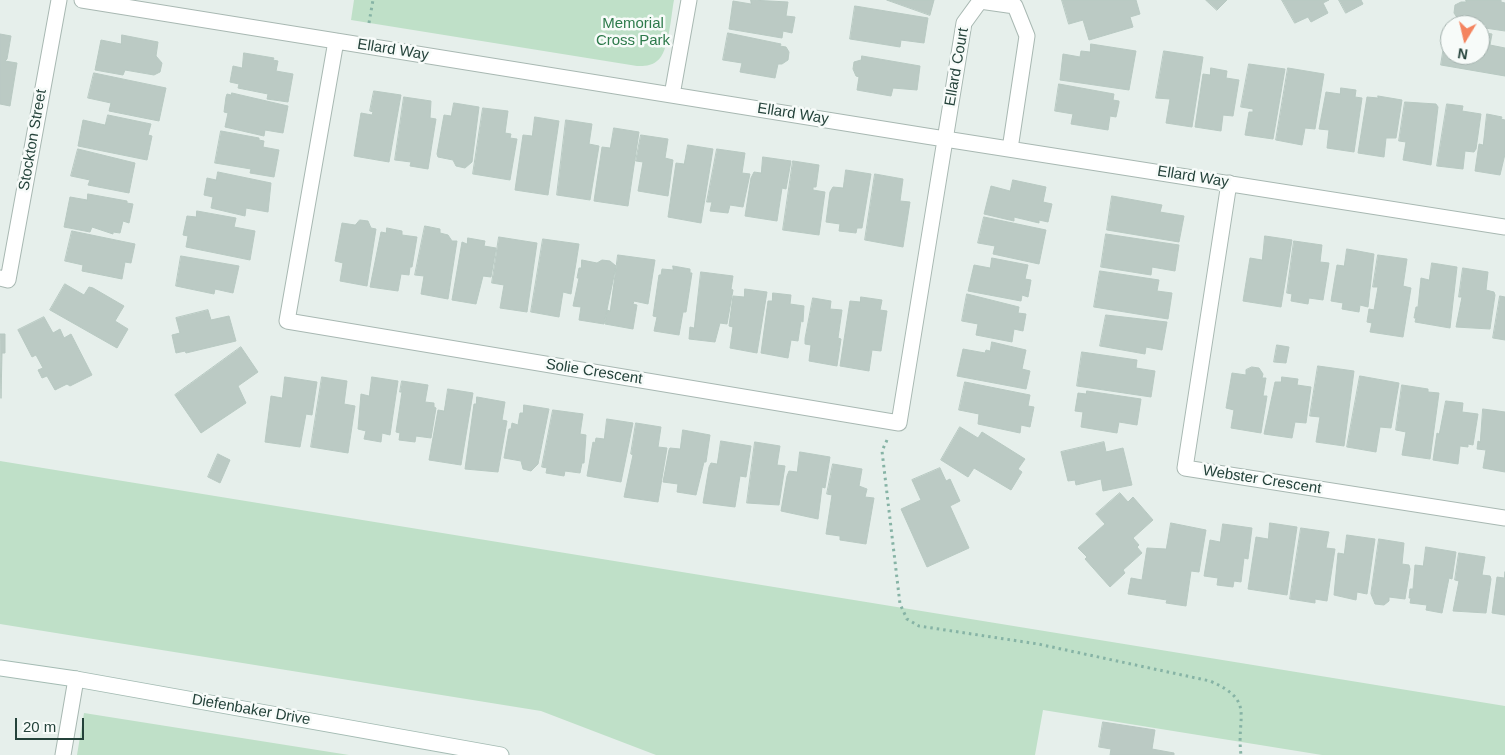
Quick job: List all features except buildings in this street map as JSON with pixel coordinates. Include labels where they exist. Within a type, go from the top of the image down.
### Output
[{"type":"street","name":"Stockton Street","points":[[4,279],[59,0]]},
{"type":"street","name":"Ellard Way","points":[[82,0],[1505,227]]},
{"type":"street","points":[[672,94],[690,0]]},
{"type":"street","name":"Ellard Court","points":[[945,139],[964,23],[980,1],[1014,6],[1027,36],[1010,149]]},
{"type":"street","name":"Solie Crescent","points":[[336,41],[287,321],[899,423]]},
{"type":"street","points":[[899,423],[945,139]]},
{"type":"street","name":"Webster Crescent","points":[[1229,183],[1185,468],[1505,518]]},
{"type":"street","name":"Diefenbaker Drive","points":[[0,668],[76,679],[501,755]]},
{"type":"street","points":[[64,755],[76,679]]},
{"type":"path","points":[[369,23],[373,0]]},
{"type":"path","points":[[899,423],[882,451],[900,604],[907,620],[918,626],[938,631],[1038,644],[1210,681],[1236,695],[1241,705],[1241,755]]},
{"type":"green space","name":"Memorial Cross Park","points":[[354,0],[674,0],[667,42],[661,57],[652,64],[637,66],[351,20]]},
{"type":"green space","points":[[0,461],[1505,706],[1505,755],[1322,755],[1043,710],[1035,755],[656,755],[541,711],[0,624]]},
{"type":"green space","points":[[84,713],[349,755],[77,755]]}]
